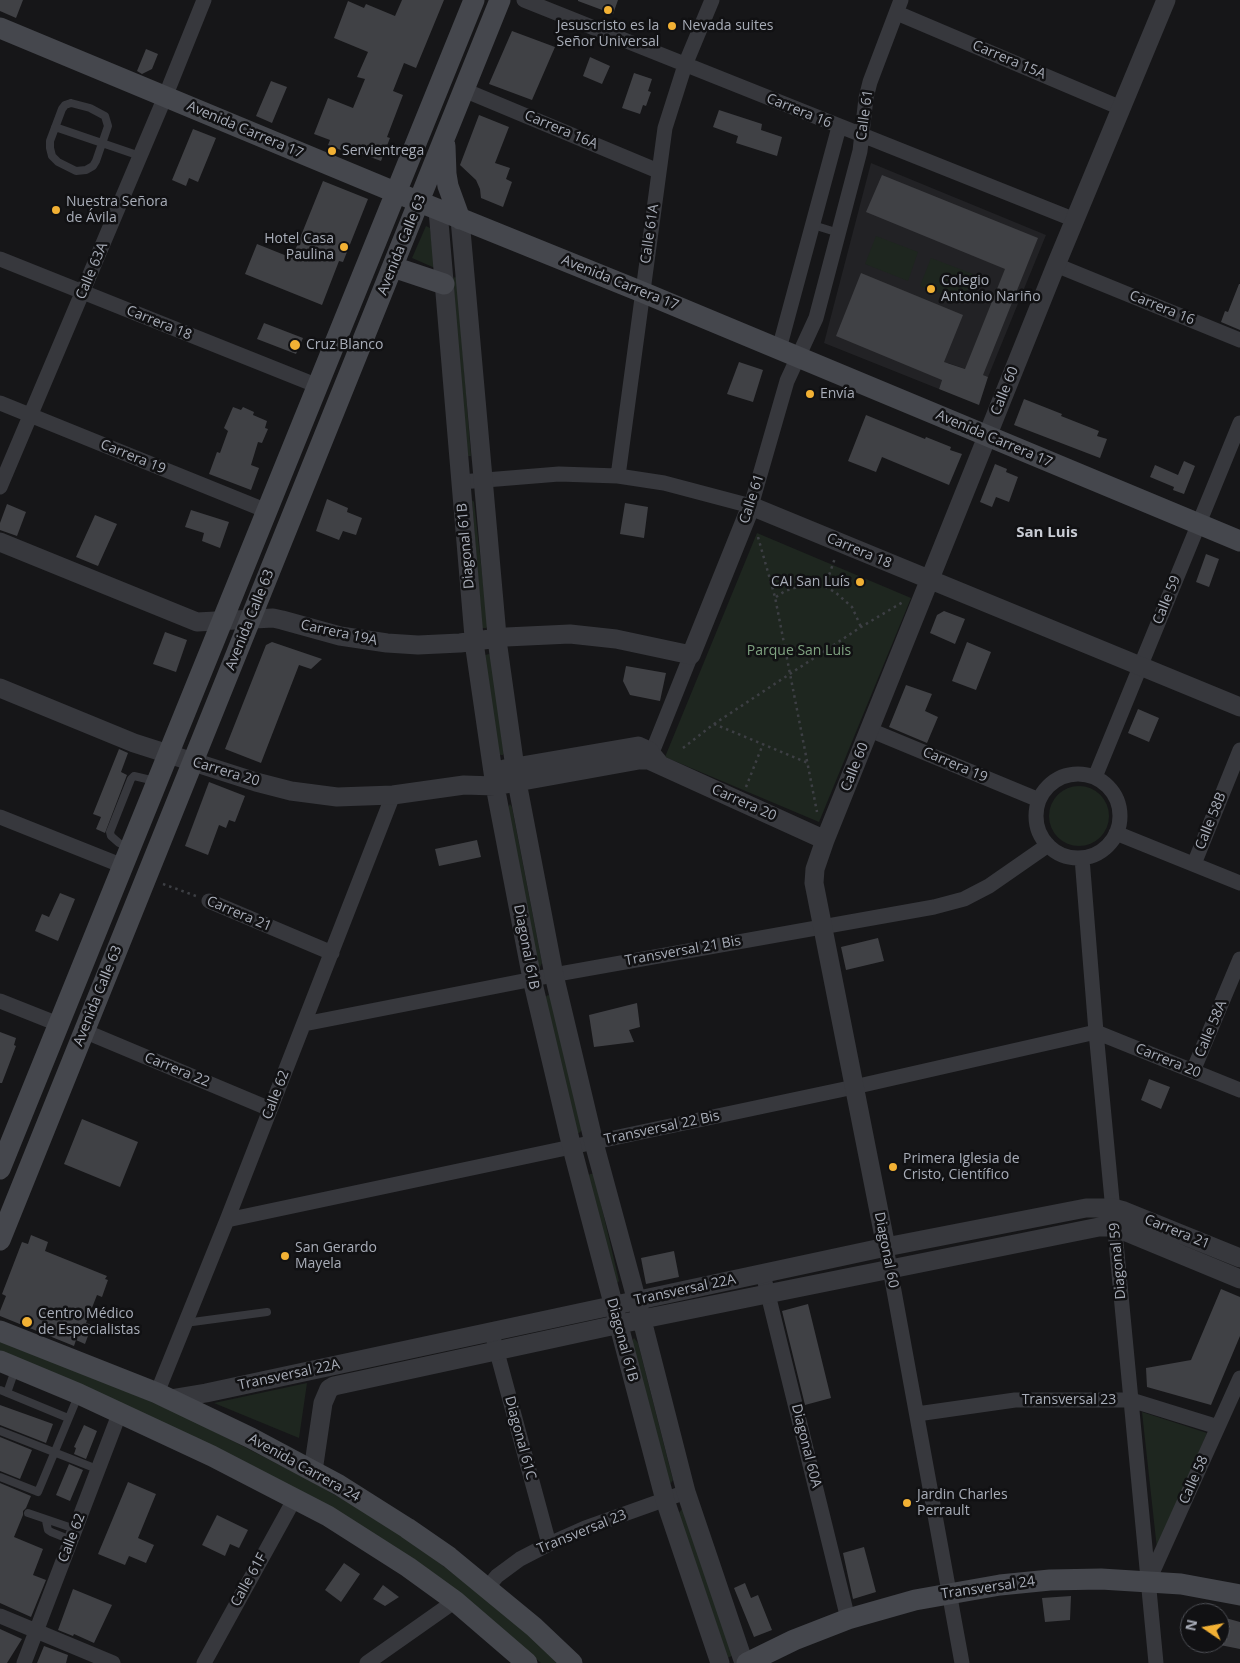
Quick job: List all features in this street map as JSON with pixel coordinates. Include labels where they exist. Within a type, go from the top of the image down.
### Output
[{"type":"main road","name":"Avenida Calle 63","points":[[0,1168],[474,0]]},
{"type":"main road","name":"Avenida Calle 63","points":[[0,1240],[393,266],[428,206],[447,131],[500,0]]},
{"type":"main road","name":"Avenida Carrera 17","points":[[0,28],[1240,541]]},
{"type":"main road","points":[[447,131],[445,149],[446,174],[448,186],[460,218]]},
{"type":"main road","points":[[393,266],[444,284]]},
{"type":"main road","name":"Avenida Carrera 24","points":[[0,1331],[164,1396],[346,1489],[449,1557],[534,1627],[572,1663]]},
{"type":"main road","points":[[8,1365],[120,1412],[295,1498],[363,1538],[455,1601],[527,1663]]},
{"type":"main road","name":"Transversal 24","points":[[746,1663],[794,1640],[848,1620],[915,1600],[1000,1585],[1050,1580],[1101,1579],[1181,1584],[1240,1595]]},
{"type":"street","name":"Calle 63A","points":[[0,487],[166,97],[204,0]]},
{"type":"street","name":"Carrera 16","points":[[524,0],[1075,220]]},
{"type":"street","name":"Calle 61A","points":[[618,476],[665,128],[685,65],[712,0]]},
{"type":"street","name":"Calle 60","points":[[826,840],[1056,265],[1166,0]]},
{"type":"street","name":"Carrera 15A","points":[[899,6],[1121,108]]},
{"type":"street","name":"Calle 61","points":[[789,353],[816,318],[860,151],[866,98],[899,6]]},
{"type":"street","name":"Carrera 16A","points":[[464,90],[658,171]]},
{"type":"street","name":"Calle 61","points":[[654,760],[691,655],[751,506],[786,381],[789,353],[813,225],[839,127]]},
{"type":"street","name":"Diagonal 61B","points":[[428,206],[444,284],[474,641],[494,778],[532,979],[572,1148],[665,1500],[720,1663]]},
{"type":"street","name":"Diagonal 61B","points":[[460,218],[498,638],[516,774],[554,975],[594,1143],[637,1300],[686,1492],[746,1663]]},
{"type":"street","name":"Carrera 18","points":[[0,259],[318,386]]},
{"type":"street","name":"Carrera 16","points":[[1056,265],[1240,340]]},
{"type":"street","name":"Carrera 19","points":[[0,403],[267,511]]},
{"type":"street","name":"Calle 59","points":[[1094,777],[1240,423]]},
{"type":"street","name":"Carrera 18","points":[[461,482],[559,474],[618,476],[664,483],[751,506],[1240,707]]},
{"type":"street","name":"Carrera 19A","points":[[0,542],[191,620],[204,622],[250,619],[282,620],[340,636],[387,643],[418,645],[570,634],[616,639],[691,655]]},
{"type":"street","name":"Carrera 20","points":[[0,688],[134,743],[256,782],[306,794],[391,802],[516,774],[639,760],[654,760],[826,840]]},
{"type":"street","name":"Carrera 19","points":[[870,730],[1040,800]]},
{"type":"street","name":"Calle 58B","points":[[1194,864],[1240,750]]},
{"type":"street","points":[[1086,775],[1094,777],[1110,788],[1118,805],[1119,824],[1116,833],[1113,840],[1102,850],[1089,857],[1063,856],[1048,845],[1038,829],[1037,810],[1040,800],[1050,785],[1066,776],[1086,775]]},
{"type":"street","name":"Calle 62","points":[[164,1396],[185,1323],[391,802]]},
{"type":"street","points":[[0,817],[126,857]]},
{"type":"street","points":[[1116,833],[1240,883]]},
{"type":"street","name":"Diagonal 60","points":[[826,840],[814,875],[814,883],[886,1248],[962,1663]]},
{"type":"street","name":"Transversal 21 Bis","points":[[304,1024],[532,979],[934,907],[964,899],[989,886],[1048,845]]},
{"type":"street","name":"Diagonal 59","points":[[1082,858],[1096,1032],[1156,1663]]},
{"type":"street","name":"Carrera 21","points":[[209,901],[332,953]]},
{"type":"street","name":"Calle 58A","points":[[1193,1071],[1240,959]]},
{"type":"street","points":[[0,1001],[58,1024]]},
{"type":"street","name":"Carrera 22","points":[[84,1032],[270,1109]]},
{"type":"street","name":"Carrera 20","points":[[1096,1032],[1240,1090]]},
{"type":"street","name":"Transversal 22 Bis","points":[[227,1220],[854,1087],[1096,1032]]},
{"type":"street","name":"Transversal 22A","points":[[164,1396],[206,1393],[613,1305],[1086,1208],[1113,1208]]},
{"type":"street","name":"Carrera 21","points":[[1113,1208],[1240,1258]]},
{"type":"street","name":"Carrera 21","points":[[1115,1227],[1240,1279]]},
{"type":"street","name":"Transversal 22A","points":[[313,1471],[324,1403],[329,1389],[339,1385],[618,1325],[1086,1229],[1115,1227]]},
{"type":"street","name":"Diagonal 60A","points":[[763,1274],[848,1620]]},
{"type":"street","name":"Diagonal 61C","points":[[492,1332],[549,1544]]},
{"type":"street","name":"Calle 58","points":[[1149,1582],[1240,1378]]},
{"type":"street","name":"Transversal 23","points":[[917,1414],[1015,1400],[1131,1400],[1218,1427]]},
{"type":"street","name":"Calle 62","points":[[24,1663],[120,1412]]},
{"type":"street","name":"Transversal 23","points":[[487,1588],[497,1576],[520,1559],[549,1544],[585,1528],[686,1492]]},
{"type":"street","name":"Calle 61F","points":[[204,1663],[295,1498]]},
{"type":"street","points":[[367,1663],[455,1601]]},
{"type":"street","points":[[0,1616],[113,1663]]},
{"type":"lane","points":[[71,103],[90,108],[105,116],[108,126],[93,166],[86,170],[76,171],[58,162],[52,156],[50,141],[55,127],[65,105],[71,103]]},
{"type":"lane","points":[[55,127],[140,156]]},
{"type":"lane","points":[[813,225],[839,233]]},
{"type":"lane","points":[[185,1323],[267,1312]]},
{"type":"lane","points":[[8,1365],[3,1392],[68,1418]]},
{"type":"lane","points":[[0,1477],[38,1492],[79,1394]]},
{"type":"lane","points":[[0,1431],[97,1469]]},
{"type":"lane","points":[[28,1513],[46,1520],[73,1535]]},
{"type":"lane","points":[[46,1520],[48,1530],[51,1532],[73,1535]]},
{"type":"path","points":[[757,533],[776,597],[817,812]]},
{"type":"path","points":[[825,587],[836,557]]},
{"type":"path","points":[[776,597],[794,587],[804,585],[825,587],[840,595],[852,606],[861,627]]},
{"type":"path","points":[[683,748],[714,724],[861,627],[910,598]]},
{"type":"path","points":[[714,724],[808,763]]},
{"type":"path","points":[[740,801],[763,744]]},
{"type":"path","name":"Carrera 21","points":[[146,877],[209,901]]},
{"type":"shaded area","name":"Colegio Antonio Nariño","points":[[871,163],[1046,235],[988,377],[948,363],[939,389],[824,343]]},
{"type":"green space","points":[[426,226],[430,228],[435,268],[412,258]]},
{"type":"green space","points":[[876,236],[918,252],[908,281],[865,264]]},
{"type":"green space","points":[[931,258],[973,274],[963,302],[920,286]]},
{"type":"green space","points":[[457,277],[471,456],[466,456],[451,278]]},
{"type":"green space","points":[[472,500],[474,502],[488,626],[486,628],[482,628]]},
{"type":"green space","name":"Parque San Luis","points":[[757,533],[911,598],[819,822],[665,757]]},
{"type":"green space","points":[[485,655],[491,655],[503,755],[498,754],[484,658]]},
{"type":"green space","points":[[1079,786],[1096,791],[1104,799],[1109,816],[1104,833],[1096,841],[1079,846],[1062,841],[1054,833],[1049,816],[1054,799],[1062,791]]},
{"type":"green space","points":[[510,804],[542,963],[540,967],[536,966],[507,809]]},
{"type":"green space","points":[[548,995],[552,996],[582,1130],[579,1133],[577,1133],[544,998]]},
{"type":"green space","points":[[590,1174],[594,1174],[619,1281],[615,1285],[586,1179]]},
{"type":"green space","points":[[0,1336],[186,1417],[305,1478],[393,1528],[479,1593],[540,1645],[558,1663],[541,1663],[470,1602],[0,1353]]},
{"type":"green space","points":[[634,1338],[638,1343],[673,1480],[671,1483],[668,1482],[630,1344]]},
{"type":"green space","points":[[307,1383],[299,1438],[214,1403]]},
{"type":"green space","points":[[1142,1412],[1207,1433],[1157,1549]]},
{"type":"green space","points":[[682,1509],[686,1510],[735,1654],[724,1660],[678,1514]]},
{"type":"building","points":[[0,0],[23,0],[16,18],[0,11]]},
{"type":"building","points":[[402,0],[444,0],[416,68],[404,63],[393,91],[403,95],[387,137],[390,138],[381,161],[357,152],[356,156],[328,145],[330,140],[314,134],[328,98],[353,108],[365,79],[357,77],[368,52],[334,38],[348,1],[364,8],[366,4],[395,16]]},
{"type":"building","name":"Jesuscristo es la Señor Universal","points":[[578,0],[618,0],[613,14]]},
{"type":"building","points":[[512,31],[555,47],[532,100],[489,84]]},
{"type":"building","points":[[146,49],[158,54],[152,69],[142,74],[137,71]]},
{"type":"building","points":[[590,57],[610,66],[602,84],[583,76]]},
{"type":"building","points":[[634,73],[652,79],[648,91],[651,92],[646,106],[643,105],[640,114],[622,108]]},
{"type":"building","points":[[271,81],[287,87],[272,123],[256,116]]},
{"type":"building","points":[[719,110],[762,124],[761,130],[782,137],[777,156],[736,143],[738,136],[713,127]]},
{"type":"building","points":[[479,115],[509,127],[495,163],[510,168],[506,179],[512,182],[503,207],[481,198],[476,180],[460,165]]},
{"type":"building","points":[[193,129],[216,138],[198,182],[189,178],[186,186],[172,180]]},
{"type":"building","points":[[882,175],[1038,238],[983,375],[988,377],[979,405],[939,389],[942,380],[836,336],[861,273],[963,315],[944,362],[965,369],[1005,269],[866,212]]},
{"type":"building","points":[[323,181],[368,199],[343,262],[339,261],[322,305],[245,274],[257,244],[292,258]]},
{"type":"building","points":[[1239,284],[1240,330],[1221,322],[1225,311],[1228,312]]},
{"type":"building","points":[[264,323],[303,338],[296,354],[257,339]]},
{"type":"building","points":[[739,362],[763,370],[753,402],[727,394]]},
{"type":"building","points":[[1024,399],[1099,431],[1097,436],[1107,439],[1100,458],[1014,425]]},
{"type":"building","points":[[233,407],[241,410],[243,407],[254,412],[253,415],[267,421],[265,428],[268,429],[262,443],[258,442],[251,465],[259,468],[251,490],[209,474],[217,452],[220,453],[228,431],[224,428]]},
{"type":"building","points":[[866,415],[925,439],[926,437],[951,447],[950,450],[962,454],[949,485],[882,457],[876,472],[848,461]]},
{"type":"building","points":[[1184,461],[1195,466],[1184,494],[1173,490],[1174,487],[1150,477],[1155,465],[1178,475]]},
{"type":"building","points":[[995,464],[1007,469],[1006,472],[1018,477],[1009,502],[996,497],[992,507],[980,502]]},
{"type":"building","points":[[327,499],[348,508],[347,512],[362,518],[356,535],[343,531],[339,540],[316,531]]},
{"type":"building","points":[[625,503],[648,507],[644,538],[620,534]]},
{"type":"building","points":[[7,504],[26,512],[17,536],[0,530],[0,523]]},
{"type":"building","points":[[191,510],[229,522],[220,548],[202,541],[204,533],[185,527]]},
{"type":"building","points":[[95,515],[117,524],[98,566],[76,557]]},
{"type":"building","points":[[1206,554],[1219,559],[1209,587],[1196,582]]},
{"type":"building","points":[[944,611],[965,619],[955,644],[930,633],[937,615]]},
{"type":"building","points":[[165,632],[187,640],[176,672],[153,664]]},
{"type":"building","points":[[272,642],[322,659],[311,669],[299,665],[261,763],[225,749],[266,645]]},
{"type":"building","points":[[967,642],[991,652],[976,690],[952,681]]},
{"type":"building","points":[[626,666],[666,673],[660,701],[630,695],[623,681]]},
{"type":"building","points":[[906,685],[932,694],[925,711],[938,717],[927,743],[889,727]]},
{"type":"building","points":[[1138,709],[1159,718],[1149,742],[1128,733]]},
{"type":"building","points":[[119,749],[128,753],[121,772],[127,775],[105,833],[96,829],[101,817],[93,814]]},
{"type":"building","points":[[209,782],[245,796],[235,822],[229,820],[226,828],[219,825],[208,855],[185,846]]},
{"type":"building","points":[[477,840],[481,857],[439,866],[435,849]]},
{"type":"building","points":[[60,893],[75,899],[58,941],[35,931],[42,914],[49,917]]},
{"type":"building","points":[[878,938],[884,961],[846,970],[841,947]]},
{"type":"building","points":[[637,1003],[640,1027],[629,1030],[634,1042],[594,1047],[589,1015]]},
{"type":"building","points":[[0,1032],[16,1038],[14,1045],[16,1046],[2,1083],[0,1083]]},
{"type":"building","points":[[1149,1079],[1170,1087],[1161,1109],[1141,1100]]},
{"type":"building","points":[[82,1119],[138,1142],[120,1187],[64,1164]]},
{"type":"building","points":[[31,1235],[48,1242],[45,1251],[107,1276],[105,1279],[108,1280],[102,1297],[97,1295],[86,1323],[92,1325],[85,1344],[76,1340],[74,1346],[0,1316],[6,1296],[2,1294],[22,1242],[28,1244]]},
{"type":"building","points":[[674,1251],[679,1277],[646,1284],[641,1258]]},
{"type":"building","points":[[1221,1289],[1240,1297],[1240,1336],[1211,1405],[1147,1387],[1146,1368],[1191,1360]]},
{"type":"building","points":[[808,1304],[831,1398],[805,1405],[782,1311]]},
{"type":"building","points":[[0,1405],[53,1424],[46,1443],[0,1425]]},
{"type":"building","points":[[84,1425],[97,1431],[86,1459],[74,1454],[76,1448],[74,1447]]},
{"type":"building","points":[[0,1437],[32,1450],[20,1479],[0,1471]]},
{"type":"building","points":[[69,1464],[83,1470],[70,1501],[56,1495]]},
{"type":"building","points":[[128,1482],[156,1494],[138,1538],[154,1545],[146,1563],[129,1556],[125,1565],[98,1554]]},
{"type":"building","points":[[0,1483],[31,1496],[23,1511],[14,1537],[43,1549],[33,1575],[46,1580],[31,1617],[0,1603]]},
{"type":"building","points":[[217,1515],[248,1530],[239,1548],[230,1544],[225,1556],[202,1545]]},
{"type":"building","points":[[864,1547],[876,1592],[853,1599],[843,1553]]},
{"type":"building","points":[[344,1563],[360,1574],[341,1602],[325,1590]]},
{"type":"building","points":[[745,1583],[751,1598],[758,1595],[772,1630],[754,1637],[734,1588]]},
{"type":"building","points":[[383,1585],[399,1597],[385,1606],[373,1599]]},
{"type":"building","points":[[73,1589],[112,1605],[94,1643],[74,1634],[73,1636],[58,1630]]},
{"type":"building","points":[[1071,1596],[1070,1620],[1045,1622],[1042,1598]]},
{"type":"building","points":[[1230,1619],[1240,1622],[1240,1649],[1230,1647]]},
{"type":"building","points":[[0,1629],[22,1639],[7,1663],[0,1663]]},
{"type":"building","points":[[44,1646],[68,1655],[66,1663],[37,1663]]},
{"type":"place","name":"Jesuscristo es la Señor Universal","points":[[608,10]]},
{"type":"place","name":"Nevada suites","points":[[672,26]]},
{"type":"place","name":"Servientrega","points":[[332,151]]},
{"type":"place","name":"Nuestra Señora de Ávila","points":[[56,210]]},
{"type":"place","name":"Hotel Casa Paulina","points":[[344,247]]},
{"type":"place","name":"Colegio Antonio Nariño","points":[[931,289]]},
{"type":"place","name":"Cruz Blanco","points":[[295,345]]},
{"type":"place","name":"Envía","points":[[810,394]]},
{"type":"place","name":"CAI San Luís","points":[[860,582]]},
{"type":"place","name":"Primera Iglesia de Cristo, Científico","points":[[893,1167]]},
{"type":"place","name":"San Gerardo Mayela","points":[[285,1256]]},
{"type":"place","name":"Centro Médico de Especialistas","points":[[27,1322]]},
{"type":"place","name":"Jardin Charles Perrault","points":[[907,1503]]},
{"type":"district","name":"San Luis","points":[[1047,533]]}]
